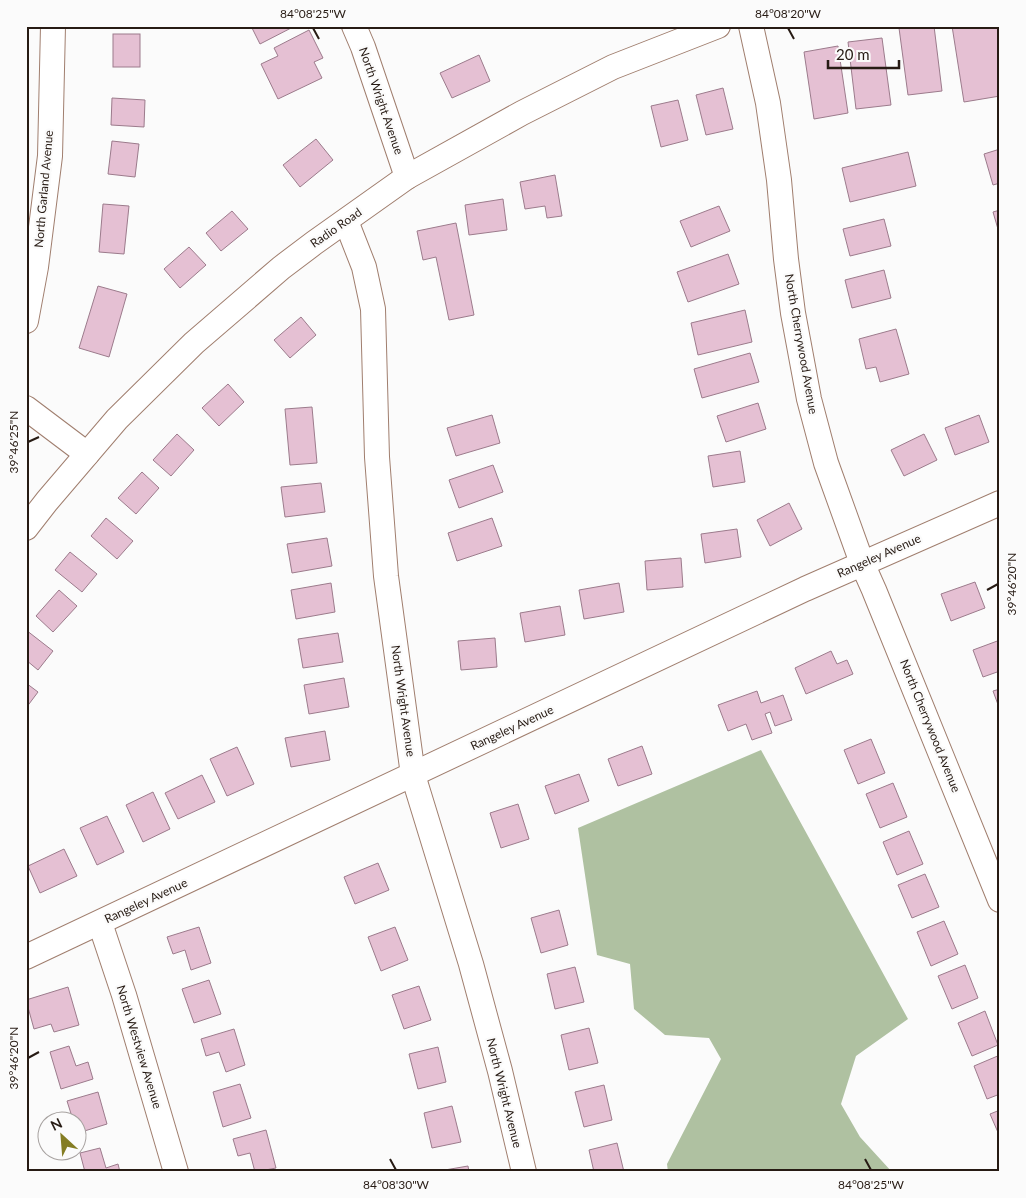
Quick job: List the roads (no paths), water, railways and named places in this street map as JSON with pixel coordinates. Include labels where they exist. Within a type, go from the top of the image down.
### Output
[{"type":"street","name":"North Garland Avenue","points":[[26,321],[36,267],[50,156],[53,26]]},
{"type":"street","name":"North Wright Avenue","points":[[354,26],[363,47],[407,177]]},
{"type":"street","name":"Radio Road","points":[[26,528],[117,420],[194,343],[281,268],[407,177],[522,113],[613,67],[718,26]]},
{"type":"street","name":"North Cherrywood Avenue","points":[[751,26],[768,104],[779,180],[793,313],[809,399],[826,463],[862,563],[1000,900]]},
{"type":"street","name":"North Wright Avenue","points":[[346,221],[364,267],[373,309],[378,457],[386,576],[413,775],[471,964],[500,1071],[524,1172]]},
{"type":"street","points":[[26,408],[87,454]]},
{"type":"street","name":"Rangeley Avenue","points":[[26,957],[862,563],[1000,503]]},
{"type":"street","name":"North Westview Avenue","points":[[100,923],[124,995],[176,1172]]}]
